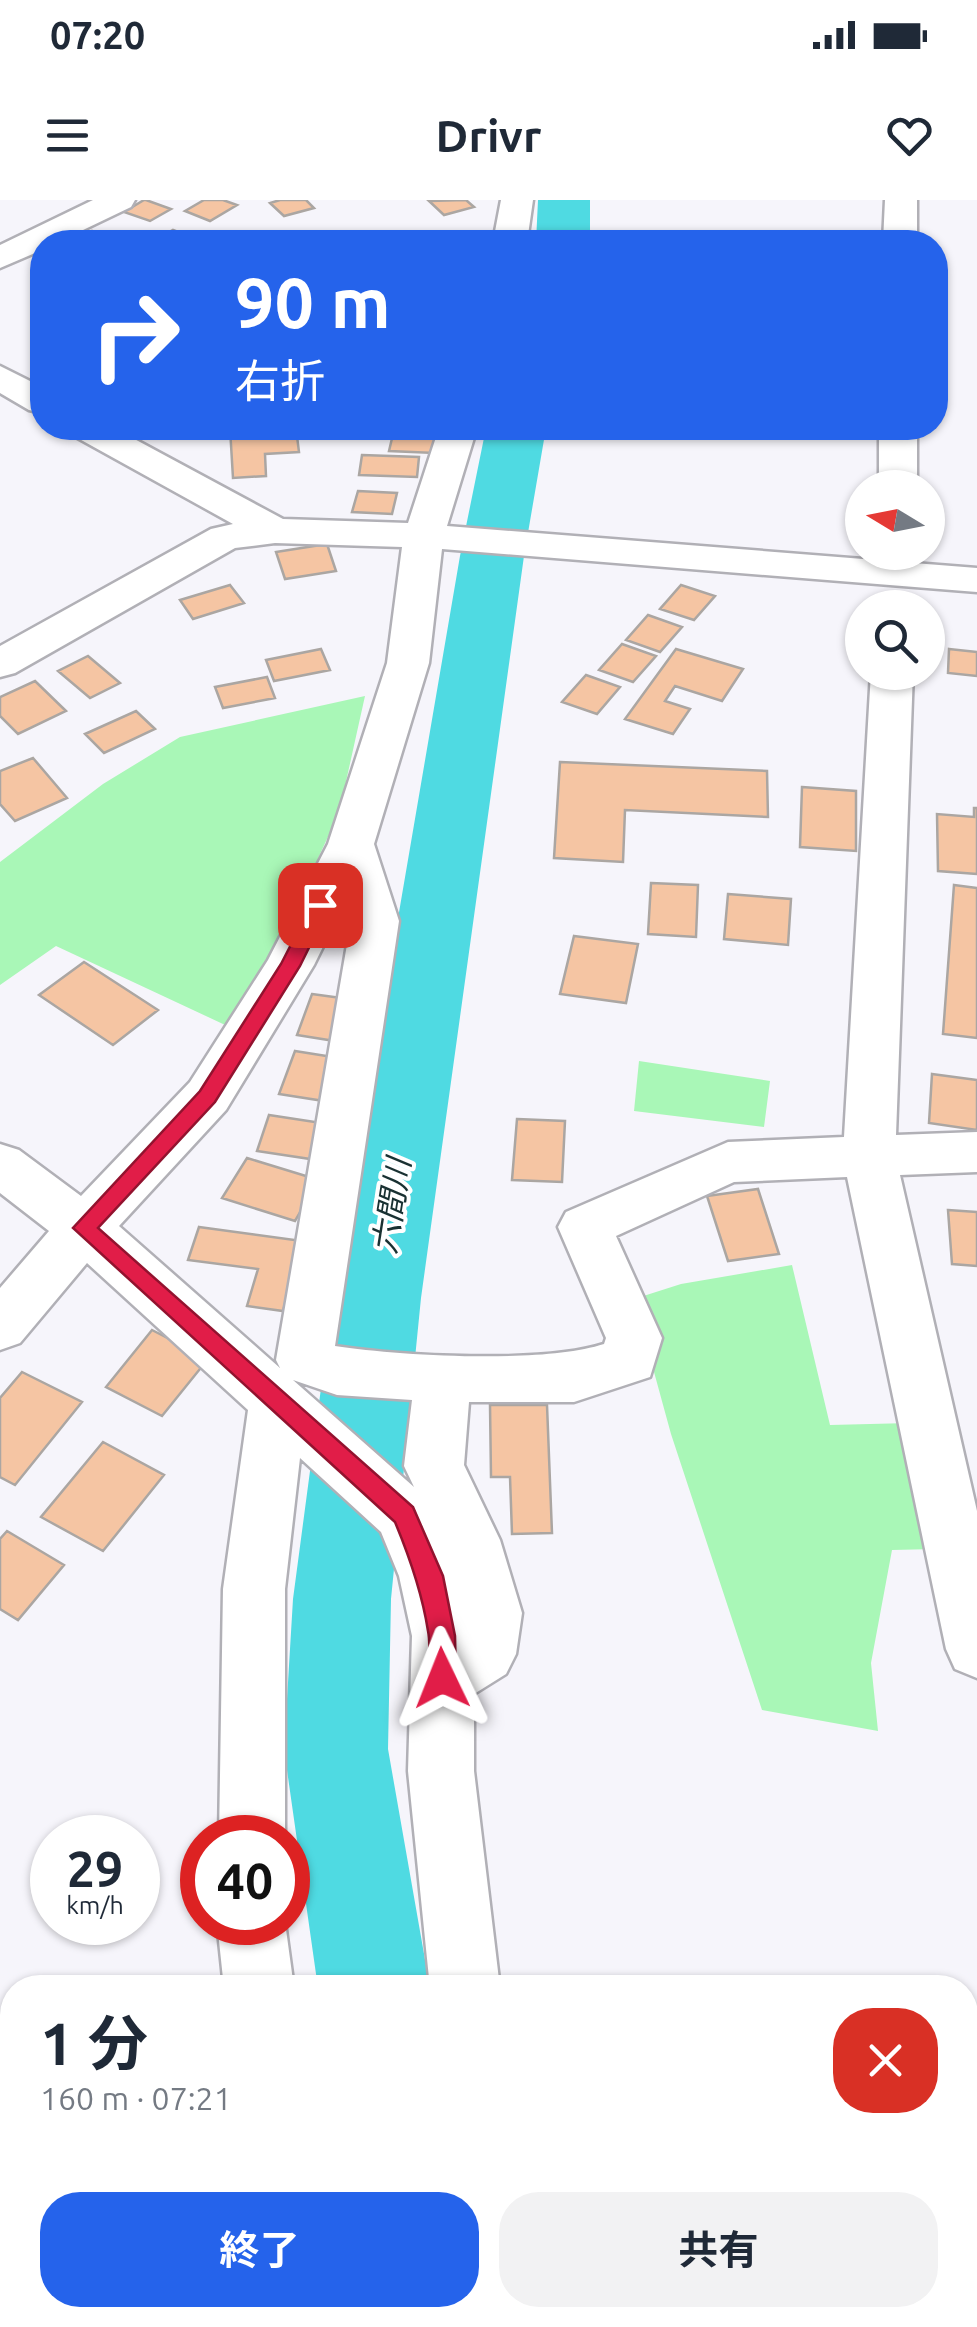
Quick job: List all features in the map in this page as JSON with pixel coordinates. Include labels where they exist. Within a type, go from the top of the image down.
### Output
[{"type":"street","points":[[57,230],[119,200]]},
{"type":"street","points":[[512,230],[516,200]]},
{"type":"street","points":[[900,200],[900,230]]},
{"type":"street","points":[[0,258],[30,243]]},
{"type":"street","points":[[0,377],[30,395]]},
{"type":"street","points":[[109,440],[275,532]]},
{"type":"street","points":[[0,1327],[84,1228],[208,1096],[290,966],[351,844],[408,663],[455,440]]},
{"type":"street","points":[[898,440],[898,470]]},
{"type":"street","points":[[0,664],[225,537],[275,532],[435,537],[896,578],[977,580]]},
{"type":"street","points":[[891,690],[868,1156],[977,1648]]},
{"type":"street","points":[[351,844],[375,922],[304,1360],[337,1370],[422,1378],[574,1378],[630,1360],[634,1338],[585,1227],[728,1162],[977,1152]]},
{"type":"street","points":[[0,1164],[84,1228],[404,1515],[430,1576],[442,1636],[441,1771],[464,1975]]},
{"type":"street","points":[[422,1378],[434,1466],[470,1540],[491,1614],[484,1654],[442,1678]]},
{"type":"street","points":[[252,1815],[254,1589],[288,1409]]},
{"type":"street","points":[[254,1945],[257,1975]]},
{"type":"green space","points":[[365,696],[339,813],[238,1031],[56,946],[0,985],[0,862],[103,784],[180,737]]},
{"type":"green space","points":[[639,1061],[770,1081],[764,1127],[634,1111]]},
{"type":"green space","points":[[792,1265],[830,1425],[910,1423],[936,1549],[892,1550],[871,1663],[878,1731],[762,1710],[671,1434],[634,1299],[681,1284]]},
{"type":"building","points":[[144,200],[171,209],[150,221],[124,212]]},
{"type":"building","points":[[204,200],[237,205],[210,221],[185,211]]},
{"type":"building","points":[[306,200],[314,208],[284,216],[270,203]]},
{"type":"building","points":[[466,200],[474,207],[444,215],[429,201]]},
{"type":"building","points":[[231,440],[298,440],[299,452],[265,454],[266,476],[233,478]]},
{"type":"building","points":[[392,440],[438,440],[435,453],[389,451]]},
{"type":"building","points":[[362,455],[419,457],[417,477],[359,475]]},
{"type":"building","points":[[358,491],[397,493],[392,514],[352,512]]},
{"type":"building","points":[[327,544],[336,571],[285,579],[276,552]]},
{"type":"building","points":[[230,585],[244,603],[193,619],[180,600]]},
{"type":"building","points":[[681,585],[715,596],[694,620],[660,609]]},
{"type":"building","points":[[648,615],[682,627],[660,652],[626,640]]},
{"type":"building","points":[[622,644],[656,656],[633,682],[599,670]]},
{"type":"building","points":[[321,649],[330,670],[274,681],[266,660]]},
{"type":"building","points":[[676,649],[743,669],[722,701],[675,686],[665,701],[690,709],[673,734],[625,719]]},
{"type":"building","points":[[949,649],[977,652],[977,676],[948,673]]},
{"type":"building","points":[[88,656],[120,683],[90,698],[58,671]]},
{"type":"building","points":[[586,675],[620,687],[597,714],[562,702]]},
{"type":"building","points":[[267,677],[275,698],[223,708],[215,687]]},
{"type":"building","points":[[35,681],[66,711],[18,734],[0,716],[0,697]]},
{"type":"building","points":[[136,711],[155,729],[104,753],[85,734]]},
{"type":"building","points":[[33,758],[67,798],[15,821],[0,804],[0,771]]},
{"type":"building","points":[[560,762],[767,771],[768,817],[625,810],[623,862],[554,858]]},
{"type":"building","points":[[802,787],[856,791],[856,851],[800,847]]},
{"type":"building","points":[[974,808],[977,874],[938,871],[937,814],[974,817]]},
{"type":"building","points":[[651,883],[698,885],[696,937],[648,934]]},
{"type":"building","points":[[954,885],[977,888],[977,1038],[943,1034]]},
{"type":"building","points":[[728,894],[791,899],[788,945],[724,939]]},
{"type":"building","points":[[574,936],[638,944],[626,1003],[560,994]]},
{"type":"building","points":[[84,962],[158,1010],[113,1045],[39,995]]},
{"type":"building","points":[[312,994],[356,1000],[341,1042],[297,1035]]},
{"type":"building","points":[[295,1051],[339,1058],[324,1101],[279,1094]]},
{"type":"building","points":[[932,1074],[977,1080],[977,1130],[929,1123]]},
{"type":"building","points":[[269,1115],[328,1124],[317,1160],[257,1151]]},
{"type":"building","points":[[517,1119],[565,1121],[562,1182],[512,1180]]},
{"type":"building","points":[[247,1158],[319,1180],[295,1221],[222,1198]]},
{"type":"building","points":[[758,1189],[779,1254],[728,1261],[707,1196]]},
{"type":"building","points":[[948,1210],[977,1212],[977,1266],[952,1264]]},
{"type":"building","points":[[199,1227],[302,1241],[283,1311],[247,1306],[258,1269],[188,1260]]},
{"type":"building","points":[[152,1330],[208,1359],[162,1416],[106,1387]]},
{"type":"building","points":[[22,1372],[82,1402],[15,1485],[0,1477],[0,1398]]},
{"type":"building","points":[[490,1405],[547,1405],[552,1533],[512,1534],[510,1477],[491,1477]]},
{"type":"building","points":[[103,1442],[164,1475],[103,1551],[41,1517]]},
{"type":"building","points":[[7,1531],[64,1565],[18,1620],[0,1609],[0,1539]]},
{"type":"waterway","name":"六間川","points":[[563,230],[564,200]]},
{"type":"waterway","name":"六間川","points":[[372,1975],[336,1749],[342,1599],[377,1298],[492,556],[514,440]]},
{"type":"route","points":[[320,905],[290,966],[208,1096],[84,1228],[404,1515],[430,1576],[442,1636],[442,1678]]}]
